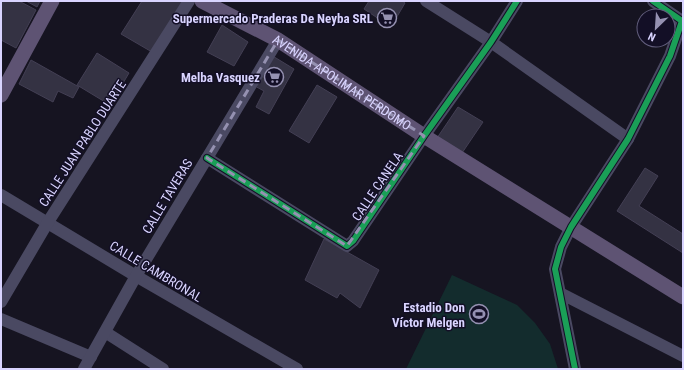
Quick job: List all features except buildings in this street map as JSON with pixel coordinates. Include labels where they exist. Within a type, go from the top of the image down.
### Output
[{"type":"main road","points":[[1,95],[52,1]]},
{"type":"main road","name":"AVENIDA APOLIMAR PERDOMO","points":[[202,1],[278,40],[424,136],[683,297]]},
{"type":"street","name":"CALLE JUAN PABLO DUARTE","points":[[1,302],[48,222],[189,1]]},
{"type":"street","points":[[426,1],[490,42],[628,139]]},
{"type":"street","name":"CALLE CANELA","points":[[207,158],[347,246],[353,241],[517,1]]},
{"type":"street","points":[[575,369],[555,269],[561,247],[571,227],[628,139],[670,56],[682,21],[653,1]]},
{"type":"street","name":"CALLE TAVERAS","points":[[84,369],[136,276],[278,40]]},
{"type":"street","name":"CALLE CAMBRONAL","points":[[1,195],[136,276],[297,369]]},
{"type":"street","points":[[560,293],[683,356]]},
{"type":"street","points":[[1,319],[91,357]]},
{"type":"street","points":[[105,332],[163,369]]},
{"type":"highlighted area","points":[[278,40],[424,136],[347,246],[207,158]]},
{"type":"green space","name":"Estadio Don Víctor Melgen","points":[[452,275],[517,305],[535,323],[550,344],[558,369],[406,369]]},
{"type":"cycle path","points":[[207,158],[347,246],[353,241],[424,136],[491,42],[517,1]]},
{"type":"cycle path","points":[[575,369],[555,269],[561,247],[571,227],[628,139],[670,56],[682,21],[653,1]]},
{"type":"place","name":"Supermercado Praderas De Neyba SRL","points":[[387,18]]},
{"type":"place","name":"Melba Vasquez","points":[[274,77]]},
{"type":"place","name":"Estadio Don Víctor Melgen","points":[[479,314]]}]
